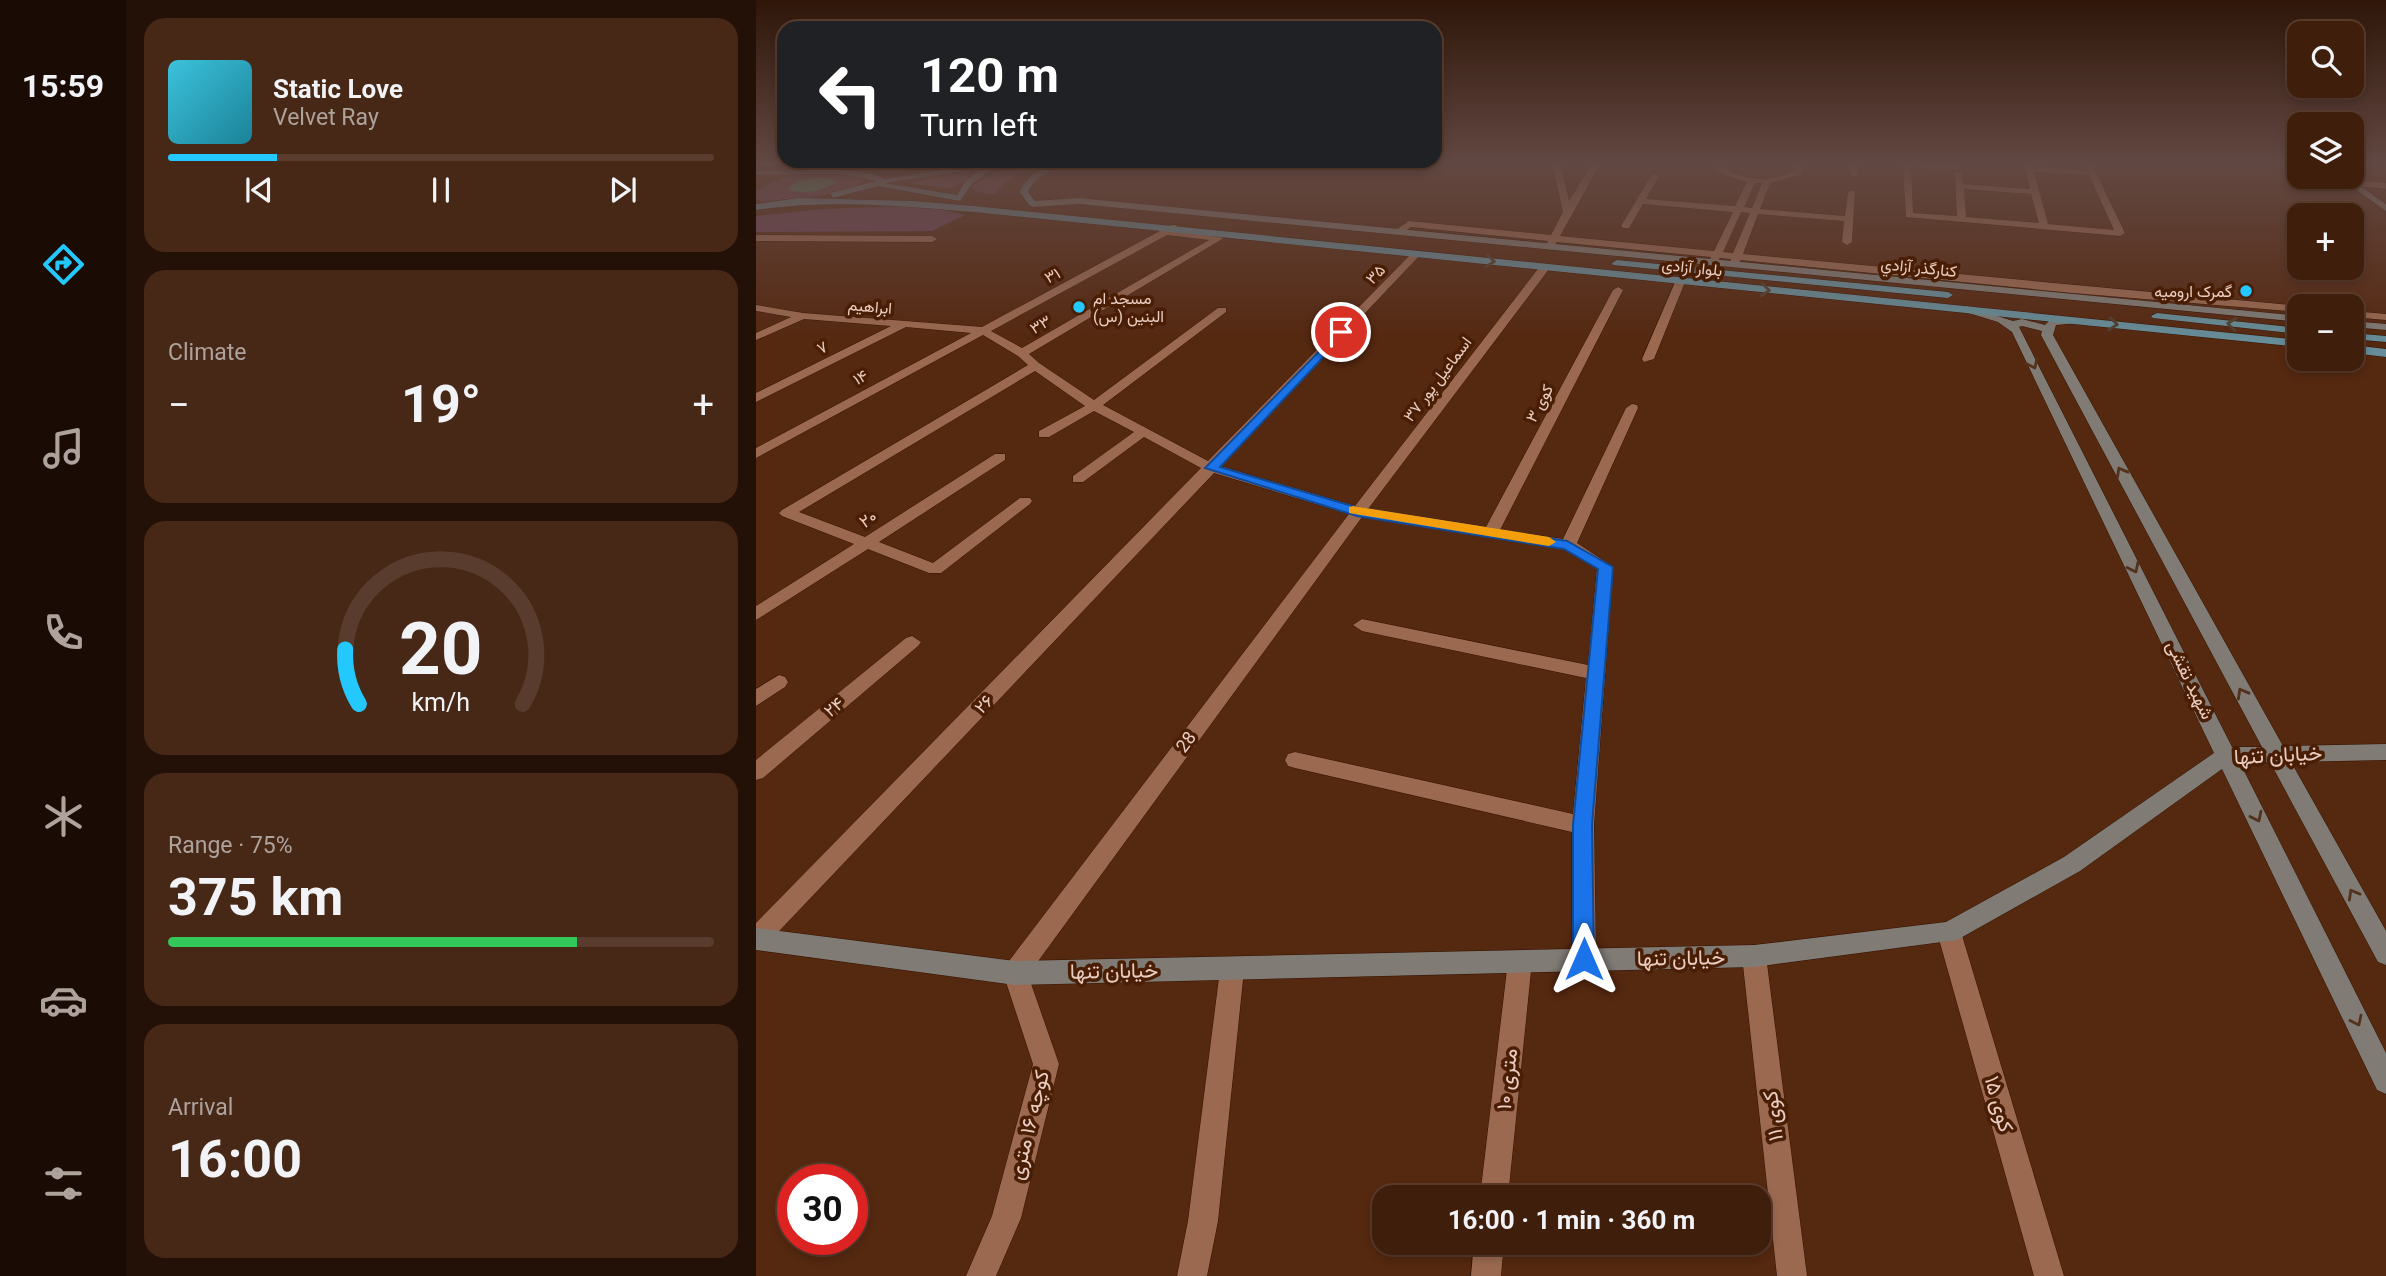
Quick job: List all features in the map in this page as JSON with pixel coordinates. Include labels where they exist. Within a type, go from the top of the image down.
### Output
[{"type":"main road","name":"بلوار آزادی","points":[[1086,222],[2287,343]]},
{"type":"main road","name":"بلوار آزادی","points":[[1235,222],[1734,265],[2287,329]]},
{"type":"main road","points":[[2364,337],[2386,340]]},
{"type":"main road","points":[[2364,350],[2386,353]]},
{"type":"street","points":[[1290,222],[1553,243]]},
{"type":"street","points":[[1553,243],[1563,222]]},
{"type":"street","points":[[1626,226],[1629,222]]},
{"type":"street","points":[[1712,263],[1733,222]]},
{"type":"street","points":[[1734,265],[1751,222]]},
{"type":"street","points":[[1847,242],[1850,222]]},
{"type":"street","points":[[1991,222],[2120,233],[2115,222]]},
{"type":"street","points":[[2042,222],[2043,226]]},
{"type":"street","points":[[1398,232],[1409,224],[1712,263],[2287,308]]},
{"type":"street","name":"۳۳","points":[[1022,353],[1219,238],[1170,230]]},
{"type":"street","name":"۳۱","points":[[982,330],[1170,230]]},
{"type":"street","points":[[756,238],[932,239]]},
{"type":"street","name":"۳۵","points":[[1212,468],[1416,254]]},
{"type":"street","name":"کنارگذر آزادي","points":[[1734,265],[2287,318]]},
{"type":"street","name":"اسماعیل پور ۳۷","points":[[1357,512],[1545,267]]},
{"type":"street","points":[[1648,359],[1680,282]]},
{"type":"street","name":"کوی ۳","points":[[1491,532],[1618,290]]},
{"type":"street","points":[[1966,309],[2013,325],[2022,322],[2047,329]]},
{"type":"street","name":"ابراهیم","points":[[759,310],[902,325],[982,330]]},
{"type":"street","points":[[1044,433],[1094,406],[1222,310]]},
{"type":"street","points":[[2364,315],[2386,317]]},
{"type":"street","points":[[756,337],[803,316]]},
{"type":"street","points":[[2080,320],[2051,322],[2046,335],[2386,954]]},
{"type":"street","name":"۷","points":[[756,398],[902,325]]},
{"type":"street","name":"شهید نقشی","points":[[2013,325],[2386,1081]]},
{"type":"street","points":[[2364,325],[2386,327]]},
{"type":"street","points":[[982,330],[1022,353],[1035,366],[1094,406],[1212,468],[1357,512],[1567,545],[1605,567],[1583,825],[1584,959]]},
{"type":"street","name":"۱۴","points":[[756,454],[982,330]]},
{"type":"street","points":[[1025,501],[935,569],[787,513],[1035,366]]},
{"type":"street","points":[[1567,545],[1632,408]]},
{"type":"street","points":[[1077,479],[1144,431]]},
{"type":"street","name":"۲۰","points":[[756,614],[1000,457]]},
{"type":"street","name":"۲۶","points":[[756,939],[1212,468]]},
{"type":"street","name":"28","points":[[1015,973],[1357,512]]},
{"type":"street","points":[[1362,625],[1595,673]]},
{"type":"street","name":"۲۴","points":[[756,772],[912,642]]},
{"type":"street","points":[[756,699],[779,682]]},
{"type":"street","name":"خیابان تنها","points":[[756,939],[1015,973],[1754,957],[1949,932],[2072,864],[2227,755],[2386,752]]},
{"type":"street","points":[[1295,761],[1583,825]]},
{"type":"street","name":"کوی ۱۵","points":[[1949,932],[2049,1276]]},
{"type":"street","name":"کوی ۱۱","points":[[1754,957],[1793,1276]]},
{"type":"street","name":"۱۰ متری","points":[[1495,1185],[1520,961]]},
{"type":"street","points":[[1192,1276],[1203,1221],[1232,970]]},
{"type":"street","name":"کوچه ۱۶ متری","points":[[981,1276],[1006,1218],[1046,1064],[1015,973]]},
{"type":"street","points":[[1486,1276],[1488,1255]]},
{"type":"shaded area","points":[[756,222],[951,222],[932,231],[756,232]]},
{"type":"slow traffic","points":[[1353,510],[1549,542]]},
{"type":"place","name":"گمرک ارومیه","points":[[2246,291]]},
{"type":"place","name":"مسجد ام البنین (س)","points":[[1079,307]]},
{"type":"route","points":[[1341,332],[1212,468],[1357,512],[1567,545],[1605,567],[1583,825],[1584,959]]}]
